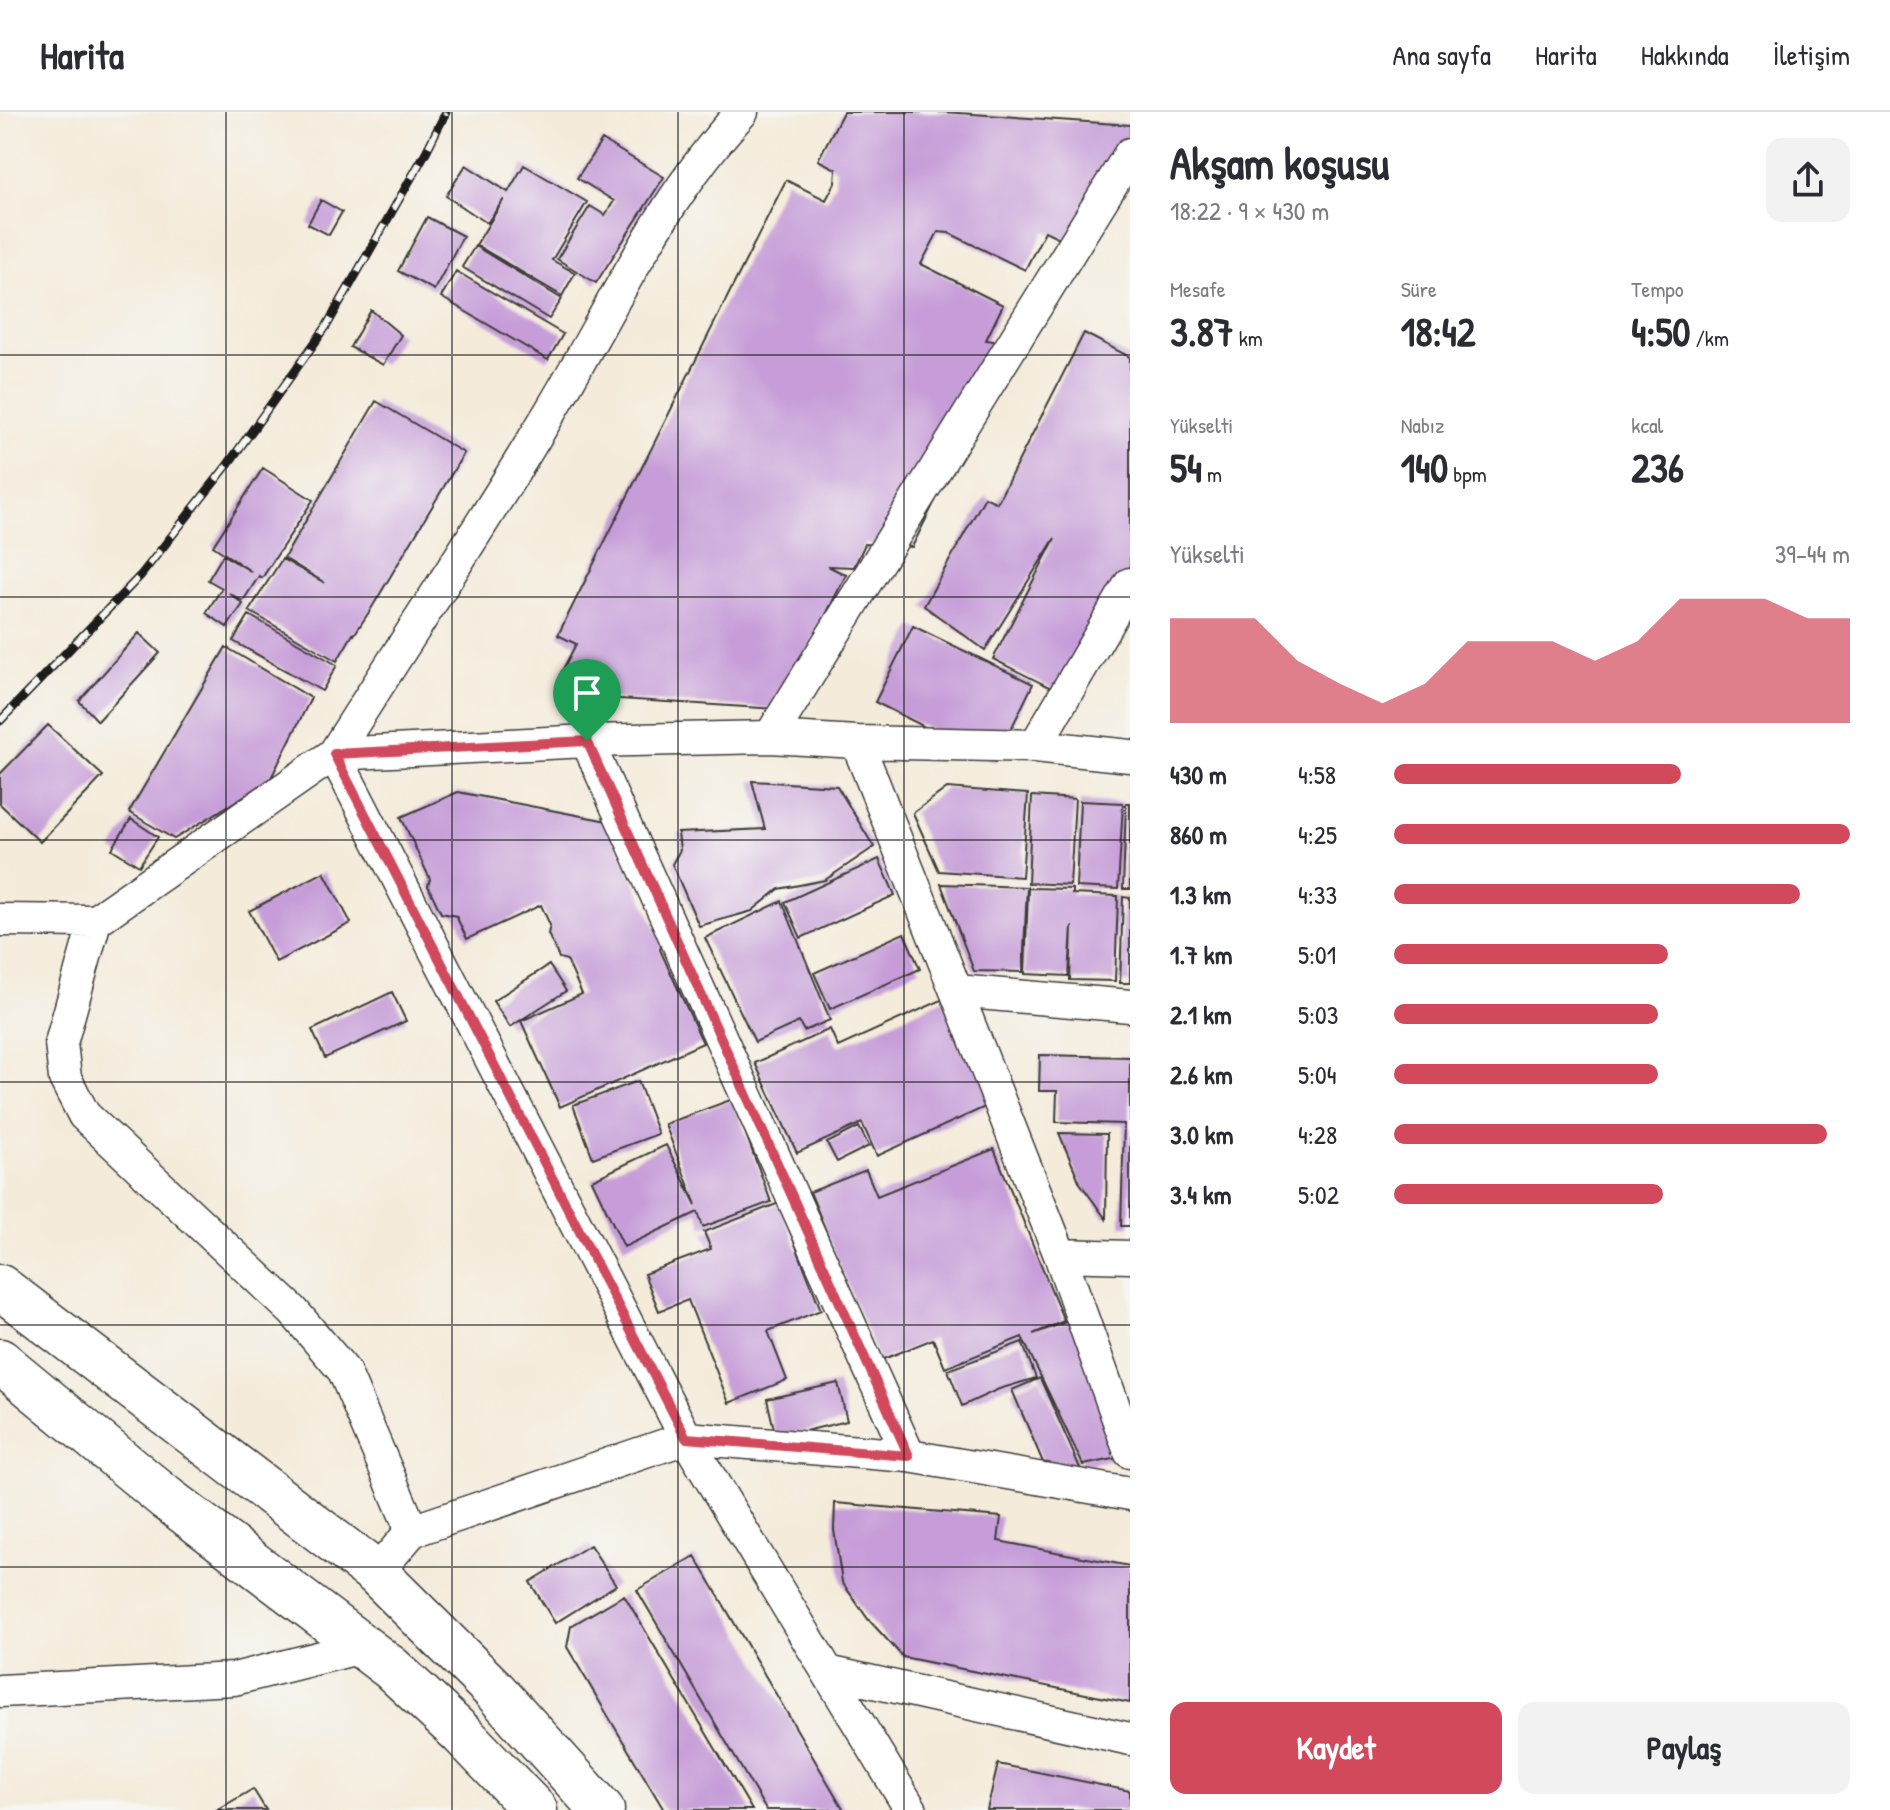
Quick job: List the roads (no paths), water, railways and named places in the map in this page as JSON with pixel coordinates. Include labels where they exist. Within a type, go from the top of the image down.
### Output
[{"type":"main road","points":[[0,1287],[376,1573],[494,1690],[602,1810]]},
{"type":"main road","points":[[0,1361],[166,1498],[391,1668],[462,1734],[535,1810]]},
{"type":"street","points":[[0,920],[95,921],[334,754],[555,405],[662,216],[718,138],[742,112]]},
{"type":"street","points":[[770,737],[1130,154]]},
{"type":"street","points":[[1035,746],[1130,584]]},
{"type":"street","points":[[334,754],[587,741],[770,737],[1035,746],[1130,756]]},
{"type":"street","points":[[587,741],[909,1456]]},
{"type":"street","points":[[857,742],[1060,1255],[1130,1452]]},
{"type":"street","points":[[334,754],[686,1438],[911,1810]]},
{"type":"street","points":[[95,921],[61,1043],[65,1078],[84,1115],[293,1311],[344,1371],[412,1531]]},
{"type":"street","points":[[956,991],[1130,1006]]},
{"type":"street","points":[[1060,1255],[1130,1257]]},
{"type":"street","points":[[376,1573],[412,1531],[686,1438],[909,1456],[1130,1494]]},
{"type":"street","points":[[0,1691],[234,1679],[362,1647]]},
{"type":"street","points":[[828,1672],[1130,1739]]},
{"type":"railway","points":[[0,721],[141,575],[226,467],[326,327],[446,112]]}]
